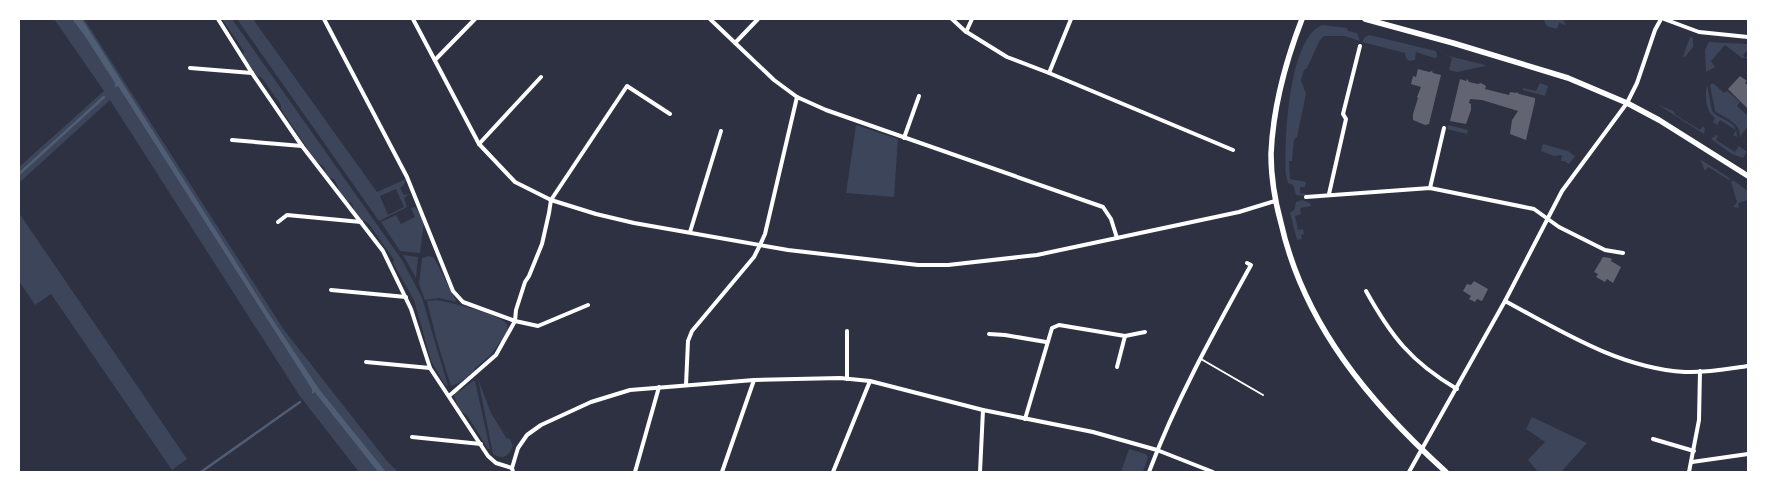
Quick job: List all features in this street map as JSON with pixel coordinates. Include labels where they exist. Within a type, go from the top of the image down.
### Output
[{"type":"main road","points":[[1302,19],[1288,55],[1280,87],[1275,116],[1272,154],[1276,202],[1294,270],[1316,317],[1338,353],[1361,384],[1421,450],[1446,472]]},
{"type":"main road","points":[[1365,19],[1459,45],[1568,78],[1627,103],[1703,146],[1748,176]]},
{"type":"street","points":[[218,19],[252,73],[302,146],[383,251],[406,298],[430,368],[488,456],[496,463],[512,470],[518,448],[528,435],[541,425],[591,402],[630,390],[659,386],[754,380],[847,379],[870,381],[983,410],[1093,432],[1157,450],[1213,472]]},
{"type":"street","points":[[324,19],[407,177],[453,291],[463,302],[515,321],[538,326],[545,325],[588,305]]},
{"type":"street","points":[[413,19],[479,144],[515,182],[551,200],[596,214],[634,223],[788,250],[918,265],[948,265],[1037,255],[1239,212],[1276,202]]},
{"type":"street","points":[[435,60],[475,19]]},
{"type":"street","points":[[710,19],[774,80],[797,97],[826,110],[1103,207],[1111,219],[1117,238]]},
{"type":"street","points":[[735,43],[758,19]]},
{"type":"street","points":[[952,19],[966,32],[1006,57],[1049,73],[1233,150]]},
{"type":"street","points":[[966,32],[972,19]]},
{"type":"street","points":[[1049,73],[1071,19]]},
{"type":"street","points":[[1409,472],[1457,389],[1562,192],[1627,103],[1637,84],[1655,30],[1662,19],[1699,32],[1748,37]]},
{"type":"street","points":[[1329,194],[1346,119],[1343,114],[1360,46]]},
{"type":"street","points":[[190,68],[252,73]]},
{"type":"street","points":[[479,144],[541,77]]},
{"type":"street","points":[[448,396],[496,355],[515,321],[516,310],[525,282],[529,276],[542,244],[551,200],[627,86],[670,114]]},
{"type":"street","points":[[904,138],[919,96]]},
{"type":"street","points":[[686,385],[688,341],[692,331],[754,256],[765,234],[797,97]]},
{"type":"street","points":[[1430,188],[1444,128]]},
{"type":"street","points":[[690,232],[721,131]]},
{"type":"street","points":[[232,140],[302,146]]},
{"type":"street","points":[[1306,197],[1329,194],[1430,188],[1534,209],[1559,226],[1605,250],[1623,254]]},
{"type":"street","points":[[278,222],[287,215],[361,222]]},
{"type":"street","points":[[1149,472],[1157,450],[1200,358],[1250,265],[1246,263]]},
{"type":"street","points":[[331,290],[406,298]]},
{"type":"street","points":[[1366,291],[1383,322],[1397,341],[1428,371],[1457,389]]},
{"type":"street","points":[[1505,300],[1570,336],[1615,355],[1668,370],[1700,371],[1748,366]]},
{"type":"street","points":[[1025,419],[1046,342],[1052,328],[1059,325],[1126,336],[1145,332]]},
{"type":"street","points":[[847,379],[848,331]]},
{"type":"street","points":[[989,334],[1005,334],[1046,342]]},
{"type":"street","points":[[1117,367],[1126,336]]},
{"type":"street","points":[[366,362],[430,368]]},
{"type":"street","points":[[1689,472],[1699,420],[1700,371]]},
{"type":"street","points":[[722,472],[754,380]]},
{"type":"street","points":[[833,472],[870,381]]},
{"type":"street","points":[[635,472],[659,386]]},
{"type":"street","points":[[980,472],[983,410]]},
{"type":"street","points":[[412,438],[481,444]]},
{"type":"street","points":[[1653,439],[1694,451]]},
{"type":"street","points":[[1692,462],[1748,454]]},
{"type":"lane","points":[[1200,358],[1262,395]]},
{"type":"shaded area","points":[[54,19],[84,19],[284,330],[387,461],[398,472],[359,472],[299,395],[110,100],[19,183],[19,167],[104,91]]},
{"type":"shaded area","points":[[72,19],[82,19],[267,311],[319,389],[386,472],[378,472],[315,392],[312,394],[312,389],[118,86],[115,87],[115,83],[85,36]]},
{"type":"shaded area","points":[[222,19],[232,19],[402,260],[422,298],[448,386],[445,385],[431,361],[414,300],[393,263],[394,260],[369,224],[362,220],[354,210],[352,203],[342,196],[334,179],[328,177],[324,167],[315,160],[281,109],[281,105],[262,78],[257,76],[243,56],[244,51]]},
{"type":"shaded area","points":[[237,19],[253,19],[377,192],[406,179],[404,185],[400,188],[404,195],[410,194],[404,198],[407,207],[379,221]],"holes":[[[396,189],[404,207],[388,215],[380,196]]]},
{"type":"shaded area","points":[[1543,19],[1563,19],[1566,25],[1559,23],[1557,29],[1547,26]]},
{"type":"shaded area","points":[[1323,25],[1347,28],[1348,31],[1357,33],[1360,41],[1344,36],[1324,36],[1320,40],[1307,68],[1304,70],[1301,80],[1306,94],[1297,137],[1294,139],[1292,161],[1289,161],[1290,179],[1306,182],[1305,187],[1300,187],[1300,193],[1307,194],[1305,196],[1296,195],[1293,185],[1288,183],[1286,175],[1286,140],[1291,92],[1295,69],[1302,49],[1311,33]]},
{"type":"shaded area","points":[[1369,35],[1436,51],[1437,57],[1434,58],[1416,52],[1415,60],[1409,61],[1406,58],[1405,53],[1362,42],[1365,37]]},
{"type":"shaded area","points":[[1690,37],[1693,38],[1693,47],[1685,57],[1683,56]]},
{"type":"shaded area","points":[[1709,42],[1748,44],[1748,50],[1743,55],[1745,58],[1742,58],[1725,45],[1711,61],[1715,67],[1706,72],[1705,50]]},
{"type":"shaded area","points":[[1445,55],[1485,66],[1457,72],[1449,70],[1452,58]]},
{"type":"shaded area","points":[[1540,83],[1548,86],[1545,96],[1523,90],[1523,88],[1536,91]]},
{"type":"shaded area","points":[[1713,83],[1724,93],[1727,91],[1740,102],[1737,106],[1748,116],[1748,126],[1740,137],[1738,127],[1715,111],[1710,85]]},
{"type":"shaded area","points":[[1707,84],[1712,111],[1732,124],[1736,130],[1720,120],[1717,125],[1713,122],[1715,118],[1709,111],[1706,102]]},
{"type":"shaded area","points":[[1657,104],[1673,111],[1676,115],[1700,130],[1703,126],[1705,129],[1704,134]]},
{"type":"shaded area","points":[[856,125],[898,139],[894,197],[846,193]]},
{"type":"shaded area","points":[[1448,125],[1468,130],[1467,134],[1447,129]]},
{"type":"shaded area","points":[[1736,130],[1737,131],[1737,137],[1733,135]]},
{"type":"shaded area","points":[[1716,135],[1718,136],[1716,140],[1735,152],[1739,146],[1747,152],[1743,158],[1732,154],[1711,139]]},
{"type":"shaded area","points":[[1543,144],[1568,151],[1575,156],[1569,164],[1561,161],[1562,155],[1554,156],[1541,151]]},
{"type":"shaded area","points":[[1700,159],[1731,179],[1729,180],[1708,167],[1705,171]]},
{"type":"shaded area","points":[[1733,180],[1748,191],[1748,200],[1738,203],[1739,208],[1733,207],[1737,202],[1731,182]]},
{"type":"shaded area","points":[[1302,200],[1310,203],[1311,206],[1300,208],[1301,214],[1295,216],[1298,230],[1303,229],[1304,234],[1301,235],[1302,239],[1297,240],[1290,213],[1294,210],[1296,202]]},
{"type":"shaded area","points":[[414,207],[417,209],[424,222],[420,253],[400,251],[381,222],[396,215],[401,224],[415,217],[411,208]]},
{"type":"shaded area","points":[[19,213],[187,459],[172,470],[51,294],[35,305],[19,281]]},
{"type":"shaded area","points":[[403,255],[418,257],[416,278]]},
{"type":"shaded area","points":[[428,256],[433,257],[435,260],[457,302],[439,298],[425,300],[419,284],[422,258]]},
{"type":"shaded area","points":[[437,300],[494,316],[506,323],[508,328],[503,341],[500,342],[491,355],[459,383],[451,386],[437,341],[427,301]]},
{"type":"shaded area","points":[[478,379],[491,413],[507,439],[509,438],[513,445],[510,452],[506,456],[500,457],[493,454]]},
{"type":"shaded area","points":[[475,381],[490,449],[488,449],[467,415],[460,411],[454,396],[457,390],[460,391]]},
{"type":"shaded area","points":[[1532,417],[1587,443],[1561,472],[1538,472],[1528,460],[1545,442],[1526,429]]},
{"type":"shaded area","points":[[1129,449],[1146,454],[1148,457],[1143,472],[1121,472]]},
{"type":"building","points":[[1418,69],[1429,72],[1432,71],[1433,73],[1441,75],[1429,124],[1425,125],[1413,120],[1417,97],[1421,87],[1411,84],[1413,76],[1416,77]]},
{"type":"building","points":[[1740,76],[1747,81],[1745,83],[1748,85],[1748,109],[1728,89]]},
{"type":"building","points":[[1460,79],[1466,81],[1467,79],[1469,82],[1478,84],[1481,83],[1486,86],[1485,89],[1509,95],[1510,92],[1517,92],[1519,94],[1535,98],[1526,140],[1510,134],[1512,120],[1518,111],[1482,100],[1470,99],[1469,103],[1471,104],[1471,110],[1466,124],[1450,121]]},
{"type":"building","points":[[1603,257],[1612,259],[1611,261],[1621,267],[1613,283],[1607,279],[1605,282],[1596,277],[1598,274],[1594,272]]},
{"type":"building","points":[[1474,281],[1488,289],[1482,301],[1477,299],[1475,302],[1469,299],[1471,296],[1463,291],[1467,284],[1471,285]]},
{"type":"waterway","points":[[19,174],[104,97]]},
{"type":"waterway","points":[[201,472],[300,402]]}]
